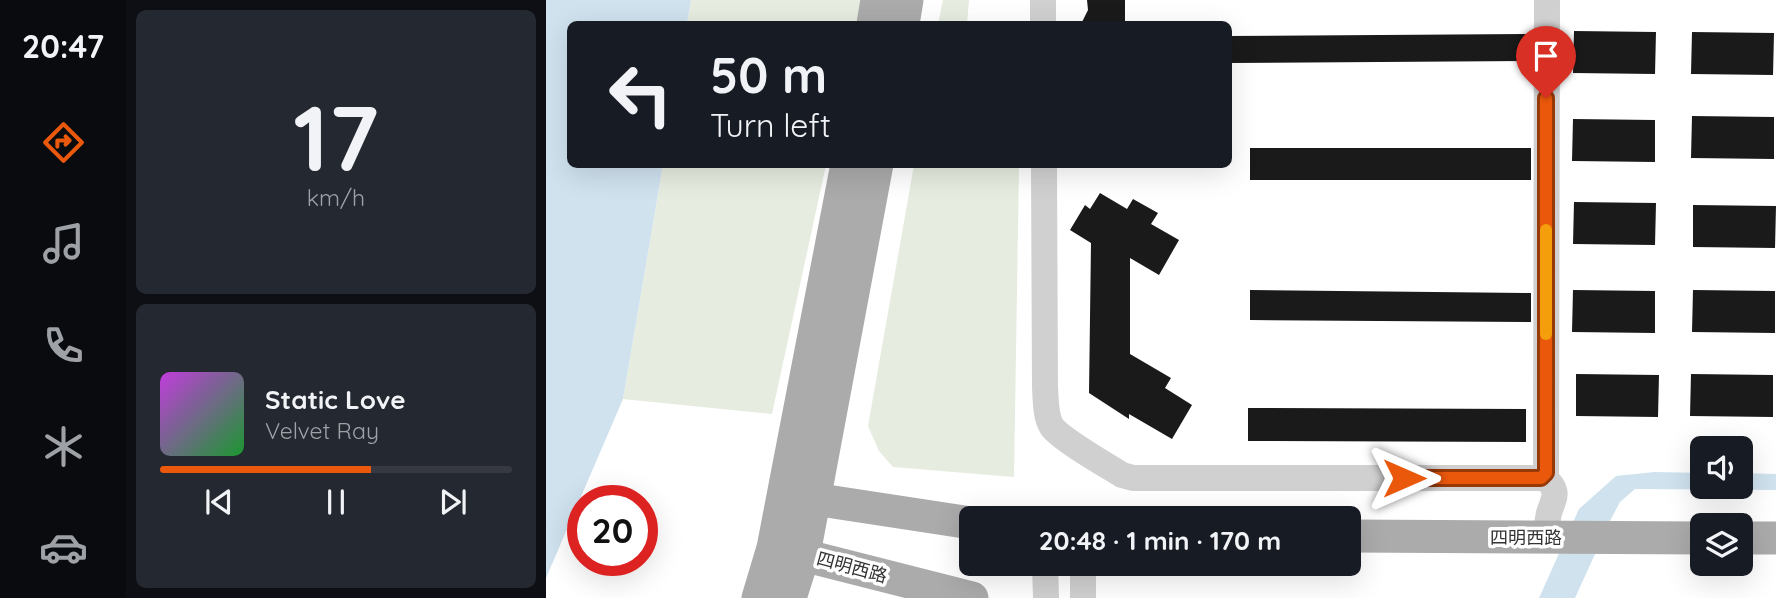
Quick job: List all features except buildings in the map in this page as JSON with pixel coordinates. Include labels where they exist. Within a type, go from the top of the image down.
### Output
[{"type":"main road","points":[[874,21],[877,0]]},
{"type":"main road","points":[[904,21],[907,0]]},
{"type":"main road","points":[[790,598],[789,551],[846,168]]},
{"type":"main road","points":[[799,497],[876,168]]},
{"type":"main road","points":[[799,497],[959,521]]},
{"type":"main road","name":"四明西路","points":[[1361,536],[1690,538]]},
{"type":"main road","points":[[1753,538],[1776,538]]},
{"type":"main road","points":[[758,598],[789,551]]},
{"type":"main road","name":"四明西路","points":[[789,551],[972,598]]},
{"type":"street","points":[[1043,0],[1043,21]]},
{"type":"street","points":[[1044,168],[1046,411],[1051,426],[1061,436],[1122,475],[1133,478],[1541,478],[1546,473],[1547,0]]},
{"type":"street","points":[[1543,476],[1551,483],[1555,497],[1546,523],[1553,537]]},
{"type":"street","points":[[1045,576],[1046,598]]},
{"type":"street","points":[[1083,576],[1083,598]]},
{"type":"shaded area","points":[[691,0],[862,0],[858,21],[688,21]]},
{"type":"shaded area","points":[[943,0],[969,0],[967,21],[939,21]]},
{"type":"shaded area","points":[[662,168],[825,168],[772,414],[623,399]]},
{"type":"shaded area","points":[[913,168],[1019,168],[1014,477],[893,467],[879,451],[868,426]]},
{"type":"water","points":[[546,0],[691,0],[688,21],[567,21],[567,168],[662,168],[623,399],[586,485],[567,485],[567,529],[546,578]]},
{"type":"water","points":[[1655,472],[1690,473],[1690,489],[1635,489],[1620,502],[1575,598],[1539,598],[1579,509],[1616,476]]},
{"type":"water","points":[[1753,473],[1776,474],[1776,490],[1753,490]]},
{"type":"slow traffic","points":[[1546,230],[1546,334]]},
{"type":"route","points":[[1404,478],[1541,478],[1546,473],[1546,98]]}]
